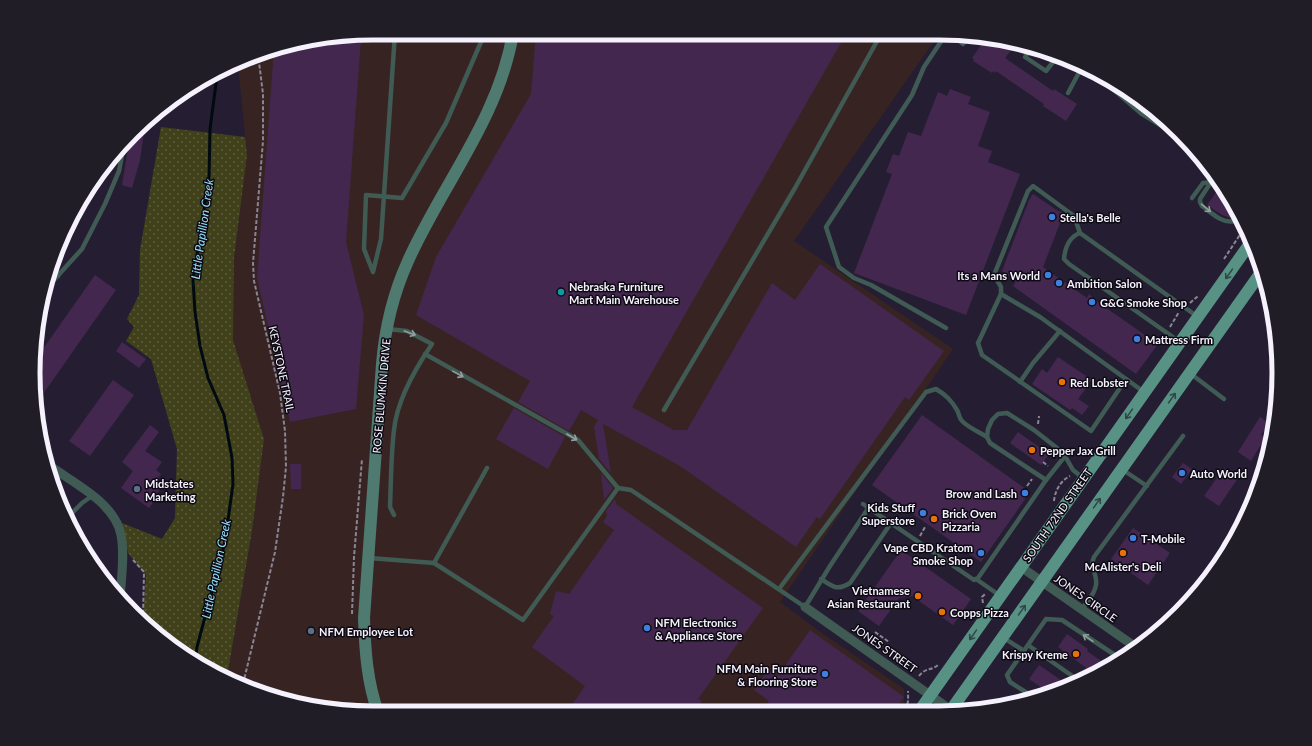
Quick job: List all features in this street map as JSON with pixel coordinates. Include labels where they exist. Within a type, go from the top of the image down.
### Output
[{"type":"main road","name":"ROSE BLUMKIN DRIVE","points":[[376,706],[370,680],[364,618],[382,364],[389,313],[408,262],[417,243],[480,129],[493,102],[504,73],[511,40]]},
{"type":"main road","name":"SOUTH 72ND STREET","points":[[923,706],[1247,247]]},
{"type":"main road","points":[[955,705],[1258,277]]},
{"type":"street","points":[[1124,96],[1141,111],[1161,125]]},
{"type":"street","points":[[54,469],[106,508],[118,524],[121,535],[122,550],[120,590]]},
{"type":"street","name":"JONES CIRCLE","points":[[1021,566],[1132,644]]},
{"type":"street","name":"JONES STREET","points":[[805,607],[946,706]]},
{"type":"lane","points":[[394,40],[383,196],[381,239],[373,272],[364,249],[366,195],[383,196],[402,198],[446,123],[481,40]]},
{"type":"lane","points":[[664,410],[791,195],[878,40]]},
{"type":"lane","points":[[942,40],[924,67],[912,95],[826,227],[839,267],[854,278],[871,285],[946,328]]},
{"type":"lane","points":[[1028,52],[1025,57],[1046,71],[1054,61]]},
{"type":"lane","points":[[1068,93],[1080,71]]},
{"type":"lane","points":[[53,282],[82,249],[105,204],[119,171],[122,154]]},
{"type":"lane","points":[[1192,198],[1203,183],[1211,182]]},
{"type":"lane","points":[[1211,182],[1200,199],[1202,206],[1223,221],[1229,222],[1235,220]]},
{"type":"lane","points":[[1126,379],[1091,431],[982,355],[978,343],[1001,294],[1001,287],[994,275],[1028,192],[1033,186],[1074,216],[1080,233],[1198,317]]},
{"type":"lane","points":[[1080,233],[1074,235],[1065,249],[1064,259],[1180,342]]},
{"type":"lane","points":[[1001,294],[1040,317],[1144,392]]},
{"type":"lane","points":[[387,329],[407,331],[432,344],[411,378],[398,412],[394,429],[390,507],[394,515]]},
{"type":"lane","points":[[1020,382],[1033,363],[1060,331]]},
{"type":"lane","points":[[425,354],[578,440],[618,488],[631,490],[805,607],[821,579],[869,507]]},
{"type":"lane","points":[[1189,373],[1224,399]]},
{"type":"lane","points":[[778,589],[926,392],[936,389],[950,398],[958,411],[961,420],[966,425],[987,436]]},
{"type":"lane","points":[[1046,480],[990,443],[987,436],[988,429],[992,420],[998,414],[1008,413],[1036,432],[1057,448],[1065,456],[1073,470],[1083,478]]},
{"type":"lane","points":[[1082,609],[1095,590],[1097,583],[1092,566],[1094,557],[1183,436]]},
{"type":"lane","points":[[976,580],[1046,480],[1065,456]]},
{"type":"lane","points":[[434,563],[487,468]]},
{"type":"lane","points":[[1121,469],[1147,486]]},
{"type":"lane","points":[[368,558],[434,563],[523,620],[618,488]]},
{"type":"lane","points":[[71,514],[92,496]]},
{"type":"lane","points":[[863,504],[974,580],[1001,596]]},
{"type":"lane","points":[[821,579],[836,588],[843,587],[850,583],[891,523]]},
{"type":"lane","points":[[1028,694],[1010,682],[1006,675],[1046,620],[1062,620],[1115,655]]},
{"type":"lane","points":[[1002,637],[1024,651]]},
{"type":"lane","points":[[1028,646],[1074,677]]},
{"type":"path","name":"KEYSTONE TRAIL","points":[[244,680],[276,546],[283,497],[286,448],[280,393],[254,281],[253,263],[262,155],[263,119],[262,80],[259,60]]},
{"type":"path","points":[[1038,425],[1039,416]]},
{"type":"path","points":[[1043,462],[1048,466]]},
{"type":"path","points":[[1027,486],[1031,479]]},
{"type":"path","points":[[922,533],[925,527]]},
{"type":"path","points":[[122,550],[144,572],[143,613]]},
{"type":"path","points":[[875,632],[889,642]]},
{"type":"shaded area","points":[[373,40],[935,40],[794,241],[953,349],[780,602],[819,631],[904,689],[904,703],[902,706],[351,705],[308,700],[287,695],[246,681],[228,673],[252,531],[264,439],[233,340],[234,258],[247,155],[238,68],[287,51],[308,46]]},
{"type":"shaded area","points":[[161,127],[245,137],[247,155],[234,258],[233,340],[264,439],[252,531],[228,673],[188,650],[170,637],[143,613],[146,575],[128,553],[122,523],[162,539],[175,518],[177,449],[151,359],[126,341],[134,327],[127,319],[139,295],[140,250]]},
{"type":"building","name":"Nebraska Furniture Mart Main Warehouse","points":[[535,40],[843,40],[632,407],[674,430],[687,430],[772,283],[795,300],[820,264],[944,351],[909,400],[905,397],[820,519],[817,517],[796,547],[680,466],[603,424],[611,473],[599,459],[594,427],[598,420],[581,410],[569,431],[518,402],[530,381],[416,315],[436,257],[531,94]]},
{"type":"building","points":[[361,41],[346,242],[364,315],[356,409],[290,422],[257,278],[274,55],[308,46]]},
{"type":"building","points":[[982,43],[1006,46],[1011,50],[1005,58],[1053,91],[1054,89],[1077,104],[1066,121],[996,71],[995,73],[993,71],[992,73],[973,61],[974,59],[972,58]]},
{"type":"building","points":[[950,89],[971,97],[968,104],[990,112],[978,146],[992,151],[988,162],[1020,174],[966,315],[854,273],[892,174],[886,172],[893,154],[899,156],[908,132],[921,136],[938,92],[947,96]]},
{"type":"building","points":[[144,132],[140,160],[132,188],[122,185],[128,148]]},
{"type":"building","points":[[1217,191],[1232,215],[1230,218],[1222,215],[1207,205]]},
{"type":"building","points":[[1033,194],[1058,211],[1064,213],[1043,267],[1087,298],[1089,294],[1099,303],[1158,344],[1136,374],[1013,286],[1016,281],[1002,271],[1029,200]]},
{"type":"building","points":[[95,275],[116,290],[41,397],[41,352]]},
{"type":"building","points":[[122,342],[146,359],[139,368],[116,351]]},
{"type":"building","name":"Red Lobster","points":[[1058,357],[1092,380],[1078,399],[1089,406],[1082,415],[1072,408],[1070,410],[1032,384],[1042,369],[1047,373]]},
{"type":"building","points":[[113,380],[134,395],[90,456],[69,441]]},
{"type":"building","points":[[514,408],[565,437],[548,469],[496,439]]},
{"type":"building","points":[[922,415],[1030,492],[981,562],[872,485]]},
{"type":"building","points":[[1260,417],[1268,422],[1261,435],[1265,438],[1251,461],[1238,452]]},
{"type":"building","points":[[150,425],[159,432],[145,451],[162,462],[156,470],[161,474],[154,484],[160,489],[156,494],[158,496],[149,508],[121,488],[133,471],[122,462]]},
{"type":"building","points":[[1018,432],[1049,454],[1041,465],[1010,443]]},
{"type":"building","name":"Auto World","points":[[1183,463],[1192,469],[1181,484],[1172,477]]},
{"type":"building","points":[[290,464],[301,464],[301,489],[291,489]]},
{"type":"building","points":[[1224,468],[1238,478],[1219,506],[1204,496]]},
{"type":"building","points":[[601,473],[613,488],[604,500]]},
{"type":"building","name":"NFM Electronics & Appliance Store","points":[[615,499],[616,504],[763,608],[698,699],[702,701],[698,706],[571,706],[585,686],[532,647],[554,616],[550,614],[556,591],[569,594],[614,530],[603,522],[607,516],[606,511]]},
{"type":"building","points":[[1133,528],[1170,553],[1148,585],[1111,559]]},
{"type":"building","points":[[901,550],[971,599],[953,625],[912,596],[899,598],[879,626],[858,611]]},
{"type":"building","name":"NFM Main Furniture & Flooring Store","points":[[810,630],[904,697],[897,706],[766,706],[769,701],[754,690],[768,670],[777,677]]},
{"type":"building","name":"Krispy Kreme","points":[[1067,634],[1088,649],[1087,651],[1101,661],[1098,665],[1089,670],[1058,647]]},
{"type":"building","points":[[1039,665],[1063,682],[1043,689],[1029,679]]},
{"type":"waterway","name":"Little Papillion Creek","points":[[196,655],[225,542],[233,484],[232,458],[224,415],[208,378],[200,346],[195,312],[193,280],[209,179],[210,129],[217,79]]},
{"type":"place","name":"Stella's Belle","points":[[1052,217]]},
{"type":"place","name":"Its a Mans World","points":[[1048,275]]},
{"type":"place","name":"Ambition Salon","points":[[1059,283]]},
{"type":"place","name":"Nebraska Furniture Mart Main Warehouse","points":[[561,292]]},
{"type":"place","name":"G&G Smoke Shop","points":[[1092,302]]},
{"type":"place","name":"Mattress Firm","points":[[1137,339]]},
{"type":"place","name":"Red Lobster","points":[[1062,382]]},
{"type":"place","name":"Pepper Jax Grill","points":[[1032,450]]},
{"type":"place","name":"Auto World","points":[[1182,473]]},
{"type":"place","name":"Midstates Marketing","points":[[137,489]]},
{"type":"place","name":"Brow and Lash","points":[[1025,493]]},
{"type":"place","name":"Kids Stuff Superstore","points":[[923,513]]},
{"type":"place","name":"Brick Oven Pizzaria","points":[[934,519]]},
{"type":"place","name":"T-Mobile","points":[[1133,538]]},
{"type":"place","name":"Vape CBD Kratom Smoke Shop","points":[[981,553]]},
{"type":"place","name":"McAlister's Deli","points":[[1123,553]]},
{"type":"place","name":"Vietnamese Asian Restaurant","points":[[918,596]]},
{"type":"place","name":"Copps Pizza","points":[[942,612]]},
{"type":"place","name":"NFM Electronics & Appliance Store","points":[[647,628]]},
{"type":"place","name":"NFM Employee Lot","points":[[311,631]]},
{"type":"place","name":"Krispy Kreme","points":[[1076,654]]},
{"type":"place","name":"NFM Main Furniture & Flooring Store","points":[[825,674]]}]
